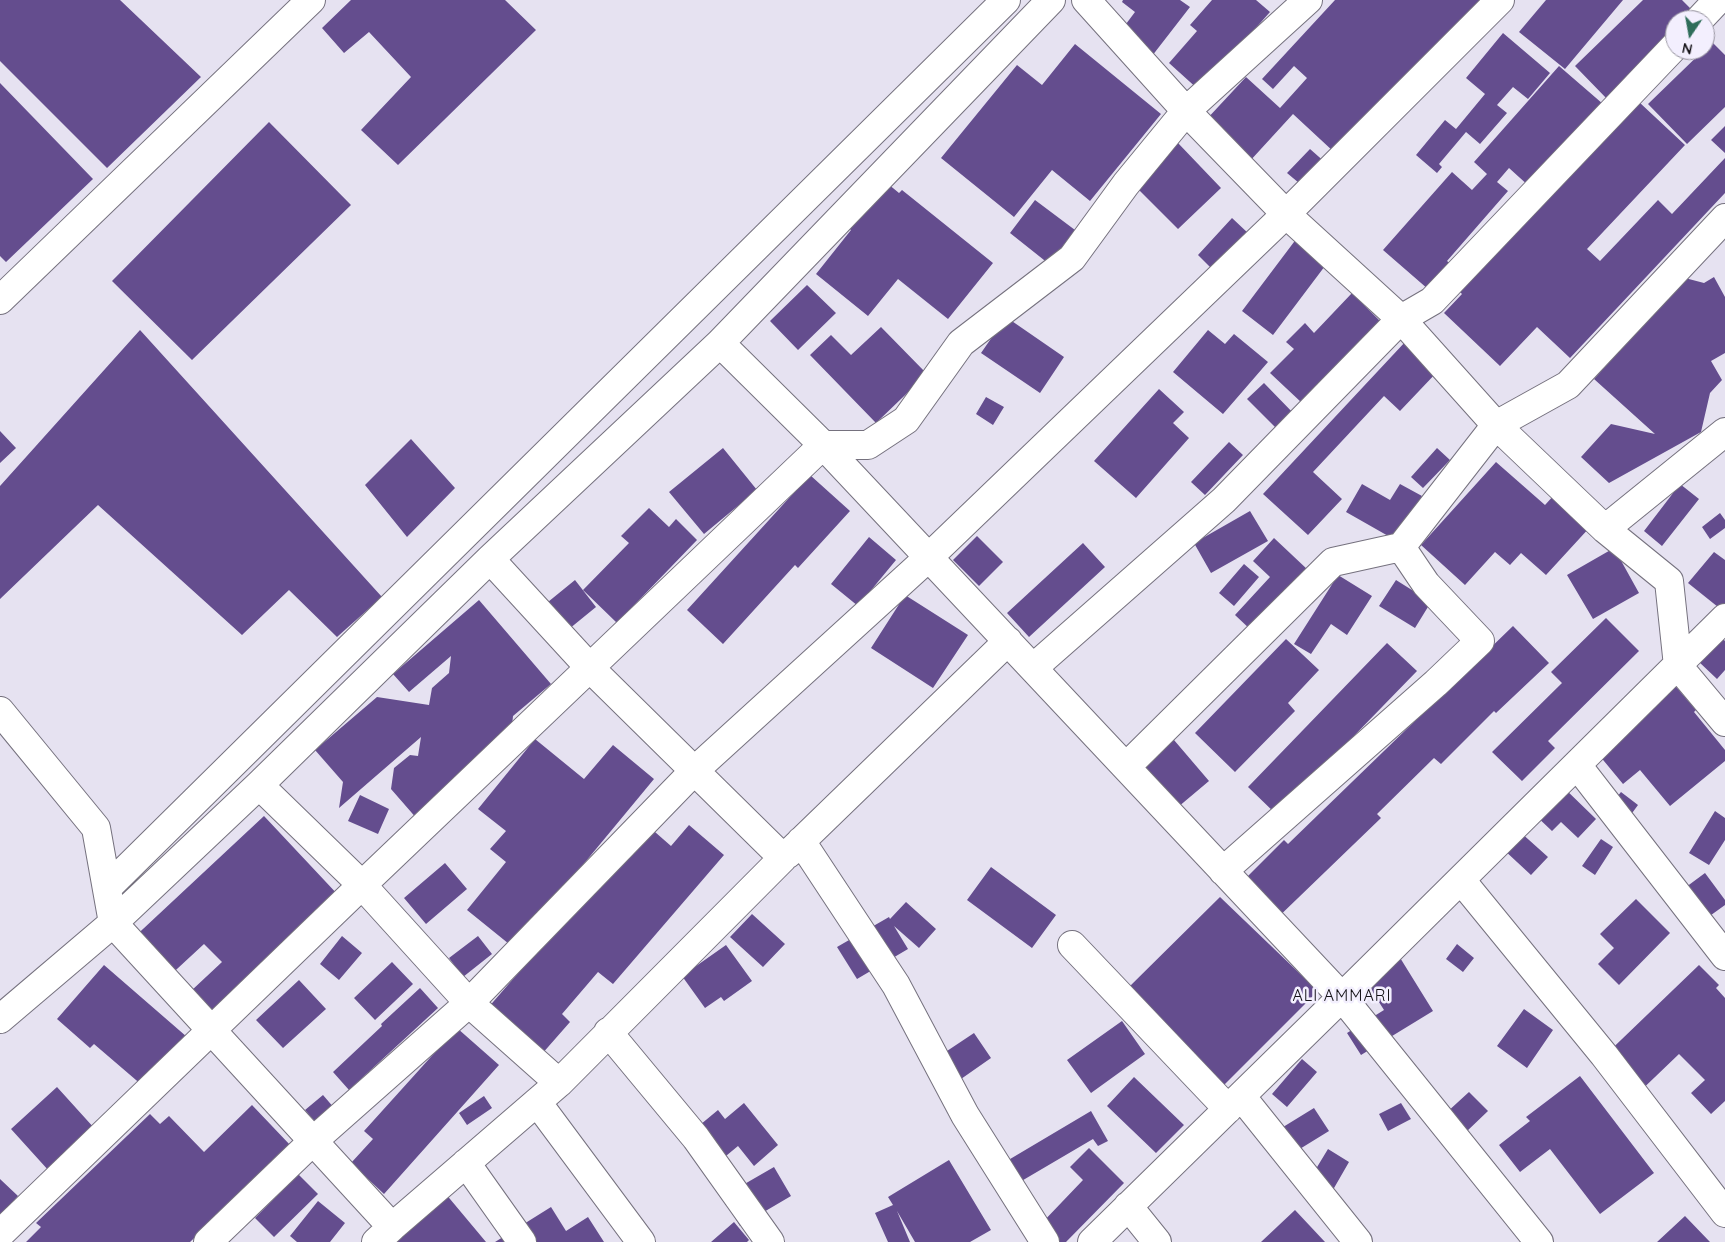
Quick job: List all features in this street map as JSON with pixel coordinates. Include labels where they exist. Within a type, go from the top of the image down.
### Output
[{"type":"street","points":[[0,300],[311,0]]},
{"type":"street","points":[[107,888],[1006,0]]},
{"type":"street","points":[[0,1019],[113,923],[259,785],[490,559],[720,343],[1051,0]]},
{"type":"street","points":[[1086,0],[1186,111],[1286,214],[1401,318],[1496,425],[1605,529],[1669,581],[1678,666],[1725,722]]},
{"type":"street","points":[[0,1234],[823,445],[868,445],[906,420],[961,343],[1072,258],[1126,184],[1186,111],[1308,0]]},
{"type":"street","points":[[208,1242],[313,1141],[468,1002],[694,771],[929,557],[1286,214],[1500,0]]},
{"type":"street","points":[[1033,668],[1224,500],[1401,318],[1432,301],[1665,56]]},
{"type":"street","points":[[1126,767],[1333,562],[1401,548],[1496,425],[1568,385],[1725,218]]},
{"type":"street","points":[[720,343],[823,445],[1342,997],[1539,1242]]},
{"type":"street","points":[[1605,529],[1725,432]]},
{"type":"street","points":[[1223,871],[1436,683],[1480,641],[1426,584],[1401,548]]},
{"type":"street","points":[[490,559],[590,669],[694,771],[792,850],[896,985],[966,1115],[1045,1242]]},
{"type":"street","points":[[1092,1242],[1725,618]]},
{"type":"street","points":[[0,711],[96,828],[113,923],[313,1141],[384,1234],[559,1083],[792,850],[1008,641]]},
{"type":"street","points":[[1577,765],[1725,956]]},
{"type":"street","points":[[259,785],[362,886],[468,1002],[559,1083]]},
{"type":"street","points":[[1460,880],[1604,1055],[1725,1213]]},
{"type":"street","points":[[1072,945],[1235,1102],[1358,1242]]},
{"type":"street","points":[[608,1032],[696,1138],[770,1242]]},
{"type":"street","points":[[537,1102],[641,1242]]},
{"type":"street","points":[[466,1162],[522,1242]]},
{"type":"street","points":[[1128,1206],[1156,1242]]},
{"type":"building","points":[[0,0],[120,0],[201,77],[107,168],[0,61]]},
{"type":"building","points":[[351,0],[505,0],[536,30],[398,165],[361,130],[411,77],[369,32],[344,53],[322,28]]},
{"type":"building","points":[[1123,0],[1180,0],[1190,7],[1152,56],[1120,32],[1135,12],[1122,2]]},
{"type":"building","points":[[1212,0],[1256,0],[1270,12],[1200,91],[1169,63],[1197,31],[1190,25]]},
{"type":"building","points":[[1335,0],[1501,0],[1348,165],[1293,114],[1249,162],[1205,121],[1246,77],[1280,108],[1307,78],[1294,66],[1273,89],[1262,79]]},
{"type":"building","points":[[1546,0],[1623,0],[1565,69],[1519,32]]},
{"type":"building","points":[[1643,0],[1682,0],[1692,10],[1665,10],[1665,45],[1608,100],[1575,66]]},
{"type":"building","points":[[1503,33],[1550,73],[1528,99],[1513,87],[1497,105],[1507,113],[1480,144],[1466,132],[1439,164],[1442,167],[1437,173],[1416,155],[1445,120],[1456,129],[1485,94],[1466,78]]},
{"type":"building","points":[[1075,44],[1161,114],[1090,201],[1052,170],[1014,217],[941,158],[1017,65],[1042,85]]},
{"type":"building","points":[[1715,45],[1725,55],[1725,107],[1687,144],[1648,104],[1693,60],[1715,60]]},
{"type":"building","points":[[1559,66],[1603,104],[1530,187],[1509,168],[1497,182],[1508,191],[1447,261],[1459,271],[1436,296],[1383,250],[1452,172],[1472,190],[1487,174],[1474,162]]},
{"type":"building","points":[[0,83],[93,179],[6,262],[0,256]]},
{"type":"building","points":[[1639,102],[1685,145],[1587,249],[1600,261],[1658,200],[1672,214],[1725,158],[1725,193],[1570,358],[1537,327],[1500,366],[1444,313],[1462,294],[1460,292]]},
{"type":"building","points":[[269,122],[351,205],[192,360],[112,281]]},
{"type":"building","points":[[1725,126],[1725,153],[1711,140]]},
{"type":"building","points":[[1178,143],[1221,188],[1178,229],[1134,185]]},
{"type":"building","points":[[1310,149],[1327,164],[1305,188],[1287,173]]},
{"type":"building","points":[[882,179],[899,193],[902,190],[993,263],[948,319],[898,279],[868,316],[816,274],[851,230],[845,225]]},
{"type":"building","points":[[1035,200],[1075,230],[1049,264],[1010,233]]},
{"type":"building","points":[[1232,218],[1265,249],[1217,274],[1198,255]]},
{"type":"building","points":[[1300,234],[1331,258],[1273,335],[1242,311]]},
{"type":"building","points":[[1714,277],[1725,297],[1725,353],[1711,361],[1722,380],[1710,393],[1701,432],[1609,483],[1581,457],[1611,424],[1655,434],[1594,379],[1685,278],[1704,283]]},
{"type":"building","points":[[807,285],[836,313],[798,350],[770,321]]},
{"type":"building","points":[[1352,293],[1381,322],[1302,403],[1270,373],[1294,349],[1286,342],[1305,323],[1314,333]]},
{"type":"building","points":[[1006,317],[1064,357],[1040,393],[981,353]]},
{"type":"building","points":[[881,327],[927,374],[876,423],[810,355],[831,335],[851,355]]},
{"type":"building","points":[[140,330],[382,597],[337,637],[289,590],[242,635],[98,505],[0,599],[0,486]]},
{"type":"building","points":[[1208,330],[1225,344],[1234,334],[1268,362],[1223,414],[1173,372]]},
{"type":"building","points":[[1406,341],[1438,371],[1400,411],[1384,396],[1313,472],[1342,499],[1308,535],[1263,494]]},
{"type":"building","points":[[1264,383],[1297,417],[1281,433],[1247,399]]},
{"type":"building","points":[[1159,389],[1184,412],[1173,423],[1189,438],[1136,498],[1094,461]]},
{"type":"building","points":[[986,397],[1004,407],[993,425],[976,414]]},
{"type":"building","points":[[0,431],[16,448],[0,463]]},
{"type":"building","points":[[411,439],[455,488],[407,537],[365,485]]},
{"type":"building","points":[[1229,442],[1243,455],[1205,495],[1191,482]]},
{"type":"building","points":[[723,448],[757,490],[704,534],[669,492]]},
{"type":"building","points":[[1437,448],[1450,460],[1423,488],[1411,477]]},
{"type":"building","points":[[1496,462],[1545,505],[1555,494],[1591,526],[1546,575],[1521,553],[1510,565],[1495,552],[1465,585],[1421,545]]},
{"type":"building","points":[[810,475],[850,511],[798,568],[795,565],[723,644],[687,610]]},
{"type":"building","points":[[1362,484],[1390,500],[1400,484],[1422,496],[1397,541],[1346,512]]},
{"type":"building","points":[[1680,484],[1699,499],[1662,546],[1644,531]]},
{"type":"building","points":[[649,508],[669,527],[676,519],[697,540],[617,623],[583,590],[629,543],[621,536]]},
{"type":"building","points":[[1250,511],[1268,541],[1211,573],[1194,543]]},
{"type":"building","points":[[1720,513],[1725,520],[1725,528],[1710,539],[1702,527]]},
{"type":"building","points":[[977,536],[1003,562],[979,586],[953,560]]},
{"type":"building","points":[[869,537],[896,560],[858,606],[831,584]]},
{"type":"building","points":[[1274,538],[1308,570],[1252,631],[1235,615],[1270,577],[1253,561]]},
{"type":"building","points":[[1083,543],[1105,567],[1029,637],[1007,613]]},
{"type":"building","points":[[1614,548],[1639,593],[1593,619],[1567,575]]},
{"type":"building","points":[[1714,552],[1725,560],[1725,608],[1723,611],[1688,583]]},
{"type":"building","points":[[1244,564],[1259,577],[1234,606],[1219,593]]},
{"type":"building","points":[[1338,575],[1372,596],[1347,635],[1331,624],[1311,654],[1294,644]]},
{"type":"building","points":[[575,580],[596,607],[569,629],[548,602]]},
{"type":"building","points":[[1396,580],[1431,602],[1415,628],[1379,606]]},
{"type":"building","points":[[905,595],[968,635],[933,688],[871,648]]},
{"type":"building","points":[[479,600],[551,684],[513,716],[512,726],[476,757],[474,771],[418,820],[391,789],[394,768],[410,755],[418,756],[421,737],[339,808],[343,782],[315,750],[377,697],[429,705],[432,688],[449,673],[451,656],[409,692],[393,674]]},
{"type":"building","points":[[1606,618],[1639,651],[1548,741],[1555,748],[1522,781],[1492,752],[1562,683],[1551,672]]},
{"type":"building","points":[[1513,626],[1549,663],[1496,713],[1494,711],[1441,764],[1434,758],[1377,814],[1381,818],[1270,925],[1235,889],[1284,840],[1288,844]]},
{"type":"building","points":[[1721,637],[1725,641],[1725,670],[1717,679],[1698,661]]},
{"type":"building","points":[[1286,639],[1319,670],[1288,703],[1295,711],[1235,772],[1195,733]]},
{"type":"building","points":[[1387,643],[1417,671],[1277,815],[1248,787]]},
{"type":"building","points":[[1671,681],[1696,710],[1694,712],[1725,750],[1725,761],[1670,806],[1640,770],[1623,784],[1599,755]]},
{"type":"building","points":[[535,739],[584,779],[613,745],[654,779],[514,948],[467,910],[506,862],[490,849],[506,831],[478,809]]},
{"type":"building","points":[[1174,740],[1209,781],[1165,818],[1130,777]]},
{"type":"building","points":[[1561,785],[1596,819],[1578,838],[1561,822],[1552,831],[1533,813]]},
{"type":"building","points":[[1621,792],[1638,805],[1627,820],[1609,807]]},
{"type":"building","points":[[360,795],[389,809],[378,834],[348,821]]},
{"type":"building","points":[[1715,811],[1725,818],[1725,840],[1709,865],[1689,853]]},
{"type":"building","points":[[264,816],[340,897],[214,1015],[191,991],[222,962],[204,944],[164,981],[128,943]]},
{"type":"building","points":[[647,825],[671,846],[689,825],[724,855],[613,984],[598,972],[562,1014],[570,1022],[534,1063],[480,1017]]},
{"type":"building","points":[[1519,831],[1548,857],[1531,875],[1503,849]]},
{"type":"building","points":[[1601,839],[1613,847],[1595,875],[1582,866]]},
{"type":"building","points":[[445,863],[467,889],[426,924],[404,898]]},
{"type":"building","points":[[991,867],[1056,915],[1032,948],[967,900]]},
{"type":"building","points":[[1705,873],[1725,900],[1725,905],[1700,923],[1678,893]]},
{"type":"building","points":[[1220,897],[1318,991],[1222,1087],[1128,988]]},
{"type":"building","points":[[1636,899],[1670,933],[1619,985],[1598,964],[1614,948],[1600,934]]},
{"type":"building","points":[[906,902],[936,929],[919,948],[894,926],[908,949],[857,979],[837,947],[889,917],[890,919]]},
{"type":"building","points":[[752,914],[785,944],[763,967],[730,937]]},
{"type":"building","points":[[342,936],[362,953],[339,980],[320,964]]},
{"type":"building","points":[[478,936],[492,954],[463,977],[449,958]]},
{"type":"building","points":[[1457,944],[1474,958],[1463,972],[1446,959]]},
{"type":"building","points":[[726,945],[752,981],[724,1001],[721,997],[705,1008],[682,976]]},
{"type":"building","points":[[1394,948],[1433,1011],[1361,1055],[1347,1033],[1384,1010],[1358,969]]},
{"type":"building","points":[[392,962],[413,984],[375,1020],[354,998]]},
{"type":"building","points":[[104,965],[187,1037],[143,1086],[94,1044],[90,1048],[57,1019]]},
{"type":"building","points":[[1699,965],[1719,985],[1716,988],[1725,998],[1725,1101],[1711,1114],[1691,1093],[1705,1080],[1679,1054],[1631,1100],[1596,1064]]},
{"type":"building","points":[[299,980],[326,1009],[283,1048],[256,1020]]},
{"type":"building","points":[[420,988],[438,1008],[349,1090],[333,1072]]},
{"type":"building","points":[[1524,1009],[1553,1030],[1527,1068],[1497,1046]]},
{"type":"building","points":[[1122,1021],[1145,1054],[1091,1093],[1067,1060]]},
{"type":"building","points":[[457,1028],[499,1065],[384,1194],[351,1163],[373,1139],[364,1131]]},
{"type":"building","points":[[974,1033],[991,1058],[961,1079],[944,1053]]},
{"type":"building","points":[[1302,1059],[1317,1072],[1287,1107],[1272,1094]]},
{"type":"building","points":[[1580,1076],[1654,1173],[1600,1214],[1550,1149],[1520,1172],[1499,1145],[1530,1121],[1526,1117]]},
{"type":"building","points":[[1134,1077],[1184,1125],[1156,1153],[1107,1106]]},
{"type":"building","points":[[57,1087],[95,1129],[49,1171],[11,1129]]},
{"type":"building","points":[[1469,1092],[1488,1111],[1465,1133],[1446,1113]]},
{"type":"building","points":[[323,1095],[335,1109],[317,1124],[305,1110]]},
{"type":"building","points":[[484,1096],[492,1108],[467,1125],[459,1113]]},
{"type":"building","points":[[744,1103],[778,1145],[754,1166],[738,1146],[709,1170],[683,1139],[718,1110],[725,1119]]},
{"type":"building","points":[[1401,1103],[1411,1119],[1388,1131],[1379,1114]]},
{"type":"building","points":[[252,1105],[291,1146],[190,1242],[26,1242],[41,1227],[36,1223],[150,1114],[160,1124],[169,1116],[204,1152]]},
{"type":"building","points":[[1314,1108],[1329,1131],[1290,1155],[1275,1132]]},
{"type":"building","points":[[1091,1111],[1108,1141],[1098,1146],[1093,1139],[1013,1186],[1000,1165]]},
{"type":"building","points":[[1089,1148],[1124,1183],[1066,1242],[1057,1242],[1040,1225],[1083,1180],[1070,1167]]},
{"type":"building","points":[[1328,1149],[1349,1162],[1330,1195],[1308,1182]]},
{"type":"building","points":[[949,1160],[991,1230],[970,1242],[915,1242],[897,1211],[910,1242],[888,1242],[875,1213],[893,1205],[888,1197]]},
{"type":"building","points":[[774,1167],[791,1196],[740,1226],[722,1197]]},
{"type":"building","points":[[298,1174],[318,1194],[274,1237],[255,1218]]},
{"type":"building","points":[[0,1179],[18,1196],[0,1217]]},
{"type":"building","points":[[445,1193],[486,1242],[386,1242]]},
{"type":"building","points":[[318,1201],[345,1223],[330,1242],[297,1242],[290,1236]]},
{"type":"building","points":[[551,1207],[566,1231],[588,1217],[604,1242],[495,1242]]},
{"type":"building","points":[[1295,1210],[1325,1242],[1261,1242]]},
{"type":"building","points":[[1685,1216],[1710,1242],[1657,1242]]},
{"type":"building","points":[[734,1222],[749,1240],[747,1242],[711,1242]]},
{"type":"district","name":"ALI AMMARI","points":[[1342,996]]}]
